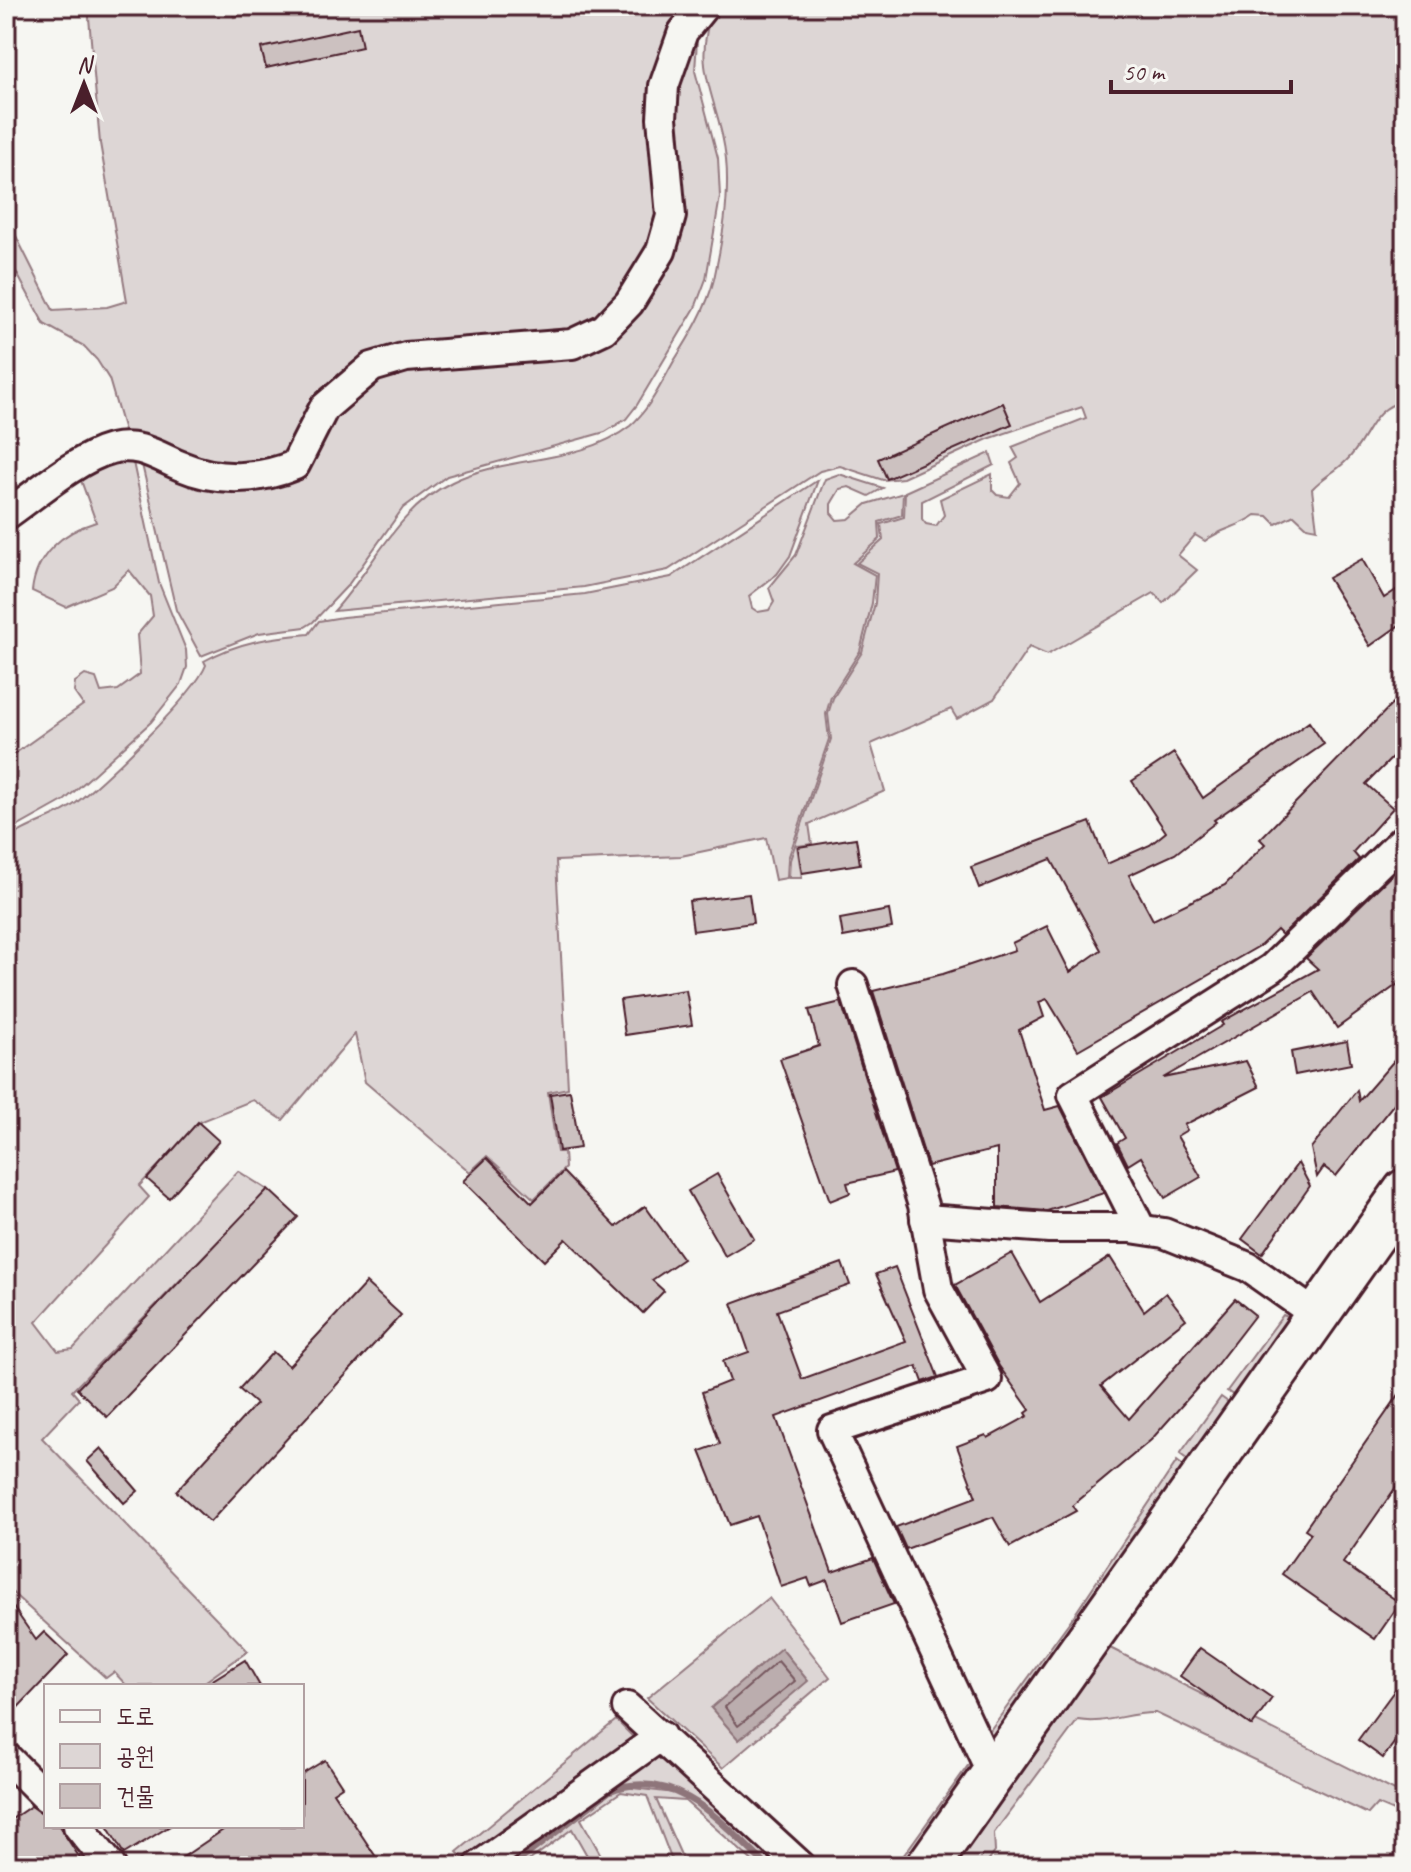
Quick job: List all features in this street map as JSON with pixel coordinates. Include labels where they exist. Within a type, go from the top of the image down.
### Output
[{"type":"main road","points":[[928,1866],[1405,1191]]},
{"type":"street","points":[[6,515],[110,449],[133,446],[158,453],[182,467],[212,474],[241,478],[269,476],[295,465],[324,408],[372,367],[406,357],[572,344],[604,329],[648,277],[661,251],[671,216],[662,118],[664,86],[683,32],[704,6]]},
{"type":"street","points":[[1141,1229],[1073,1095],[1272,968],[1405,838]]},
{"type":"street","points":[[853,985],[925,1219],[938,1289],[987,1379],[832,1430],[992,1774]]},
{"type":"street","points":[[925,1219],[1141,1229],[1164,1233],[1248,1267],[1316,1315]]},
{"type":"street","points":[[627,1707],[801,1866]]},
{"type":"street","points":[[479,1866],[661,1736]]},
{"type":"street","points":[[6,1757],[44,1795]]},
{"type":"street","points":[[80,1828],[111,1866]]},
{"type":"green space","points":[[88,6],[230,6],[234,17],[269,6],[700,6],[677,32],[655,228],[649,249],[628,285],[583,331],[363,359],[334,388],[301,451],[234,471],[127,441],[109,379],[97,360],[84,346],[44,324],[6,253],[6,216],[53,310],[107,307],[127,301],[100,143]]},
{"type":"green space","points":[[714,6],[1405,6],[1405,401],[1384,410],[1354,453],[1312,489],[1317,529],[1307,527],[1294,515],[1276,524],[1268,516],[1256,515],[1205,541],[1195,535],[1178,555],[1197,570],[1163,603],[1154,593],[1047,655],[1029,647],[994,699],[957,719],[951,709],[871,744],[885,791],[809,824],[812,844],[797,846],[802,878],[789,878],[790,860],[831,739],[828,714],[833,698],[862,652],[875,603],[877,573],[857,563],[883,540],[881,524],[904,517],[905,492],[990,453],[994,465],[922,501],[922,519],[926,524],[936,526],[944,515],[940,499],[992,474],[992,490],[997,495],[1009,497],[1020,483],[1011,463],[1018,458],[1012,447],[1086,418],[1082,407],[988,439],[903,478],[883,480],[840,466],[820,471],[668,570],[584,587],[334,611],[401,523],[433,494],[473,473],[566,454],[610,438],[630,426],[655,395],[707,301],[722,235],[727,189],[726,159],[708,84],[704,49]]},
{"type":"green space","points":[[698,25],[695,71],[718,158],[720,197],[706,279],[695,308],[626,419],[605,432],[447,476],[403,508],[348,585],[313,622],[305,627],[259,633],[201,656],[176,610],[140,456],[250,488],[281,485],[331,417],[386,368],[547,353],[660,273],[666,118]]},
{"type":"green space","points":[[131,453],[159,583],[186,650],[187,667],[181,684],[151,722],[65,800],[6,833],[6,784],[13,778],[8,765],[17,752],[83,705],[74,692],[75,682],[85,675],[96,678],[101,692],[118,690],[140,674],[137,635],[153,616],[150,596],[129,570],[112,587],[66,607],[32,591],[39,566],[53,546],[62,538],[96,522],[78,472]]},
{"type":"green space","points":[[839,474],[883,488],[869,496],[849,487],[840,489],[831,504],[831,513],[837,520],[849,519],[867,504],[903,493],[902,515],[879,522],[880,539],[853,563],[875,575],[872,603],[860,651],[831,697],[826,714],[829,739],[788,859],[787,878],[775,880],[766,838],[681,856],[556,861],[568,1088],[548,1092],[557,1152],[564,1152],[565,1168],[534,1199],[487,1156],[470,1172],[365,1082],[355,1034],[283,1120],[253,1100],[201,1121],[139,1186],[149,1197],[36,1322],[58,1351],[73,1349],[238,1171],[268,1190],[72,1391],[79,1399],[42,1438],[248,1651],[202,1684],[125,1684],[114,1672],[106,1678],[6,1587],[6,842],[68,809],[89,792],[185,696],[206,665],[204,661],[229,649],[309,634],[319,621],[343,617],[585,594],[671,577],[818,480],[790,556],[777,574],[749,596],[752,608],[758,612],[769,610],[774,602],[769,588],[796,555],[825,479]]},
{"type":"green space","points":[[1283,1315],[1297,1321],[1242,1401],[1227,1391]]},
{"type":"green space","points":[[1221,1397],[1238,1409],[1195,1465],[1180,1454]]},
{"type":"green space","points":[[1177,1461],[1191,1472],[999,1749],[985,1737],[1075,1614]]},
{"type":"green space","points":[[769,1598],[830,1677],[723,1768],[647,1698]]},
{"type":"green space","points":[[1110,1648],[1405,1796],[1405,1816],[1377,1804],[1368,1814],[1156,1713],[1098,1721],[1078,1720],[994,1833],[995,1852],[985,1866],[944,1866],[1092,1657],[1099,1663]]},
{"type":"green space","points":[[616,1720],[636,1740],[467,1862],[457,1852]]},
{"type":"green space","points":[[656,1750],[792,1866],[768,1866],[717,1817],[677,1791],[656,1785],[633,1784],[609,1791],[510,1866],[489,1866]]},
{"type":"green space","points":[[972,1760],[979,1773],[915,1866],[896,1866]]},
{"type":"green space","points":[[624,1787],[683,1794],[704,1808],[765,1866],[758,1866],[685,1801],[656,1799],[686,1866],[674,1866],[647,1796],[621,1792],[581,1819],[607,1866],[593,1866],[572,1829],[522,1866],[515,1866],[610,1793]]},
{"type":"water","points":[[781,1648],[808,1681],[739,1740],[711,1708]]},
{"type":"building","points":[[358,27],[362,47],[266,68],[261,48]]},
{"type":"building","points":[[1003,403],[1012,424],[887,479],[878,459]]},
{"type":"building","points":[[1362,559],[1384,598],[1405,584],[1405,621],[1370,646],[1328,578]]},
{"type":"building","points":[[1405,691],[1405,769],[1393,757],[1366,784],[1393,808],[1353,852],[1359,859],[1282,935],[1277,930],[1261,945],[1078,1050],[1047,999],[1039,1002],[1044,1017],[1019,1030],[1045,1110],[1060,1106],[1104,1193],[1047,1211],[997,1207],[997,1149],[928,1166],[873,991],[943,974],[1015,950],[1012,943],[1047,926],[1070,972],[1101,950],[1051,859],[979,888],[971,867],[1090,822],[1107,864],[1150,845],[1166,832],[1132,781],[1174,753],[1203,798],[1309,722],[1324,744],[1214,820],[1216,822],[1175,854],[1129,875],[1153,920],[1225,885],[1265,844],[1260,839]]},
{"type":"building","points":[[856,838],[860,864],[802,873],[798,847]]},
{"type":"building","points":[[1405,862],[1405,979],[1337,1028],[1313,992],[1163,1078],[1246,1061],[1259,1087],[1184,1125],[1187,1130],[1177,1136],[1201,1177],[1165,1198],[1141,1157],[1128,1165],[1117,1143],[1125,1138],[1102,1097],[1223,1025],[1221,1022],[1318,969],[1306,958]]},
{"type":"building","points":[[749,894],[753,923],[693,931],[689,901]]},
{"type":"building","points":[[889,910],[892,928],[843,937],[840,919]]},
{"type":"building","points":[[686,990],[692,1025],[625,1035],[620,1000]]},
{"type":"building","points":[[841,1002],[895,1172],[847,1183],[850,1193],[830,1201],[780,1059],[819,1046],[809,1010]]},
{"type":"building","points":[[1347,1041],[1351,1064],[1295,1075],[1291,1052]]},
{"type":"building","points":[[1405,1048],[1405,1090],[1336,1176],[1324,1167],[1317,1177],[1311,1148],[1357,1090],[1359,1101]]},
{"type":"building","points":[[570,1091],[580,1148],[559,1151],[550,1094]]},
{"type":"building","points":[[198,1122],[219,1141],[169,1198],[147,1179]]},
{"type":"building","points":[[487,1158],[532,1203],[563,1172],[616,1227],[645,1206],[683,1259],[652,1280],[664,1291],[643,1313],[566,1239],[544,1261],[463,1181]]},
{"type":"building","points":[[1298,1163],[1310,1186],[1262,1254],[1242,1239]]},
{"type":"building","points":[[717,1174],[754,1239],[725,1256],[688,1191]]},
{"type":"building","points":[[268,1189],[298,1217],[107,1417],[77,1389]]},
{"type":"building","points":[[1012,1253],[1040,1302],[1110,1257],[1144,1311],[1166,1293],[1186,1319],[1101,1386],[1129,1419],[1235,1299],[1255,1315],[1207,1377],[1151,1440],[1072,1506],[1076,1511],[1010,1547],[993,1517],[906,1549],[896,1527],[976,1497],[957,1446],[986,1435],[988,1438],[1028,1416],[1026,1413],[1030,1410],[999,1366],[955,1285]]},
{"type":"building","points":[[842,1263],[850,1285],[777,1311],[802,1379],[906,1341],[876,1274],[895,1267],[938,1377],[923,1382],[917,1366],[776,1417],[832,1572],[873,1558],[894,1604],[842,1622],[827,1580],[811,1586],[808,1578],[781,1587],[757,1516],[730,1525],[700,1451],[720,1444],[702,1392],[730,1381],[723,1361],[749,1352],[732,1303]]},
{"type":"building","points":[[366,1283],[401,1315],[210,1522],[176,1491],[256,1404],[239,1389],[273,1352],[289,1366]]},
{"type":"building","points":[[1405,1386],[1405,1474],[1343,1563],[1400,1603],[1375,1639],[1282,1574],[1311,1533],[1305,1529]]},
{"type":"building","points":[[101,1448],[138,1491],[124,1503],[87,1461]]},
{"type":"building","points":[[6,1597],[36,1640],[44,1632],[68,1655],[6,1720]]},
{"type":"building","points":[[1200,1648],[1272,1698],[1252,1726],[1180,1676]]},
{"type":"building","points":[[245,1660],[259,1684],[206,1684]]},
{"type":"building","points":[[1405,1676],[1405,1728],[1383,1758],[1358,1740]]},
{"type":"building","points":[[325,1760],[342,1786],[333,1792],[382,1866],[170,1866],[226,1828],[304,1828],[304,1773]]},
{"type":"building","points":[[31,1806],[44,1813],[44,1828],[60,1828],[85,1866],[6,1866],[6,1823]]},
{"type":"building","points":[[108,1828],[167,1828],[124,1854]]},
{"type":"waterway","points":[[512,1866],[609,1791],[633,1785],[656,1786],[677,1792],[697,1803],[734,1833],[767,1866]]}]
